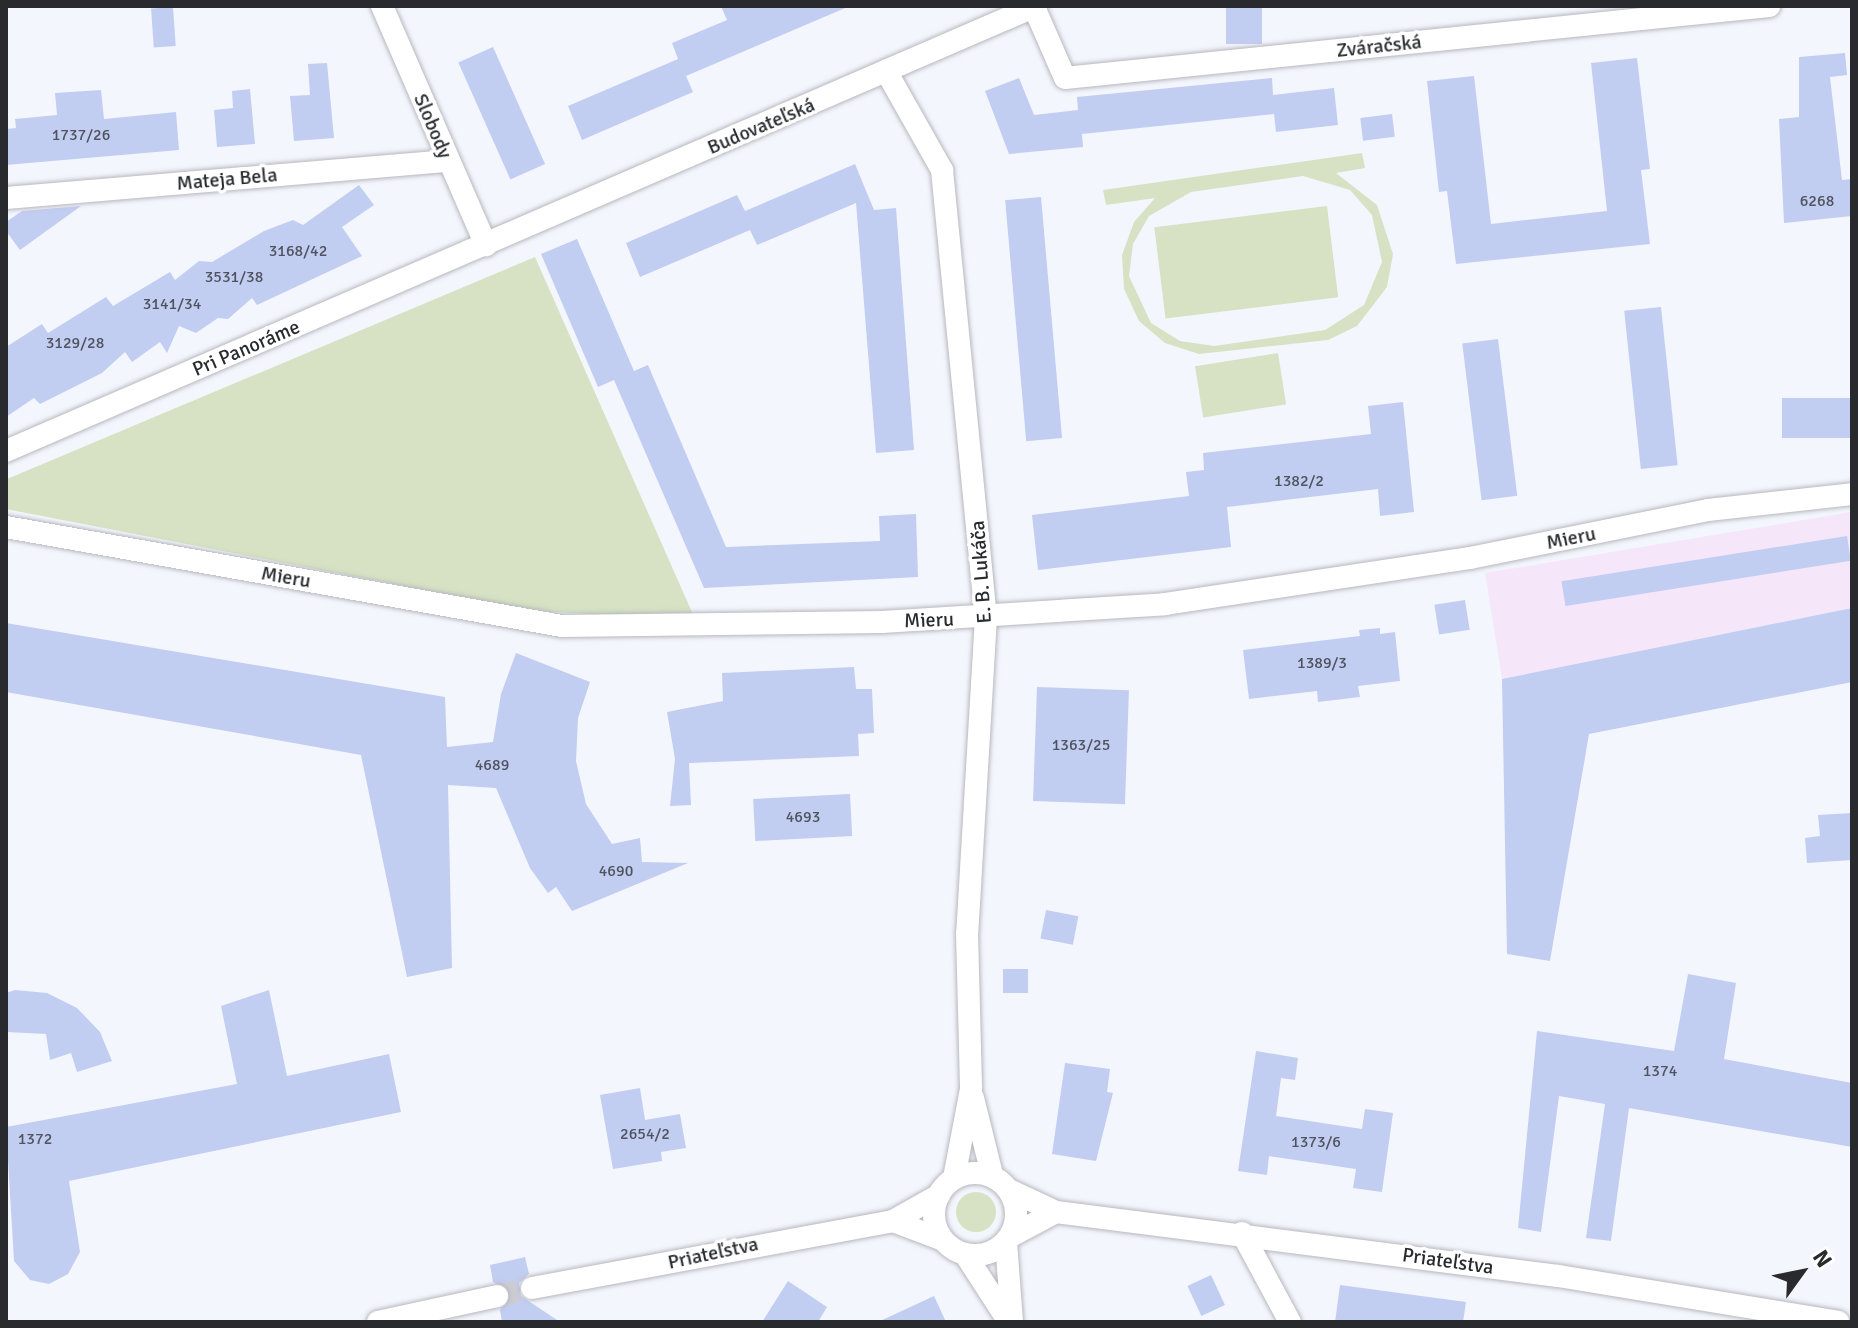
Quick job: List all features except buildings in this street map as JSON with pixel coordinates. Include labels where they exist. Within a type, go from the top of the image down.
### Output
[{"type":"street","name":"Slobody","points":[[382,6],[486,245]]},
{"type":"street","name":"Zváračská","points":[[1035,6],[1065,78],[1769,6]]},
{"type":"street","name":"Budovateľská","points":[[486,245],[1035,6]]},
{"type":"street","name":"E. B. Lukáča","points":[[886,71],[942,170],[986,617],[967,933],[971,1089],[992,1175]]},
{"type":"street","name":"Mateja Bela","points":[[6,198],[448,161]]},
{"type":"street","name":"Pri Panoráme","points":[[6,451],[486,245]]},
{"type":"street","name":"Mieru","points":[[6,527],[562,626],[986,617],[1165,604],[1470,558],[1708,510],[1852,494]]},
{"type":"street","name":"E. B. Lukáča","points":[[954,1178],[971,1089]]},
{"type":"street","points":[[943,1240],[934,1215],[939,1195],[954,1178],[992,1175],[1009,1190],[1017,1209],[1008,1239],[1010,1322]]},
{"type":"street","name":"Priateľstva","points":[[1009,1190],[1056,1212],[1242,1233],[1838,1322]]},
{"type":"street","name":"Priateľstva","points":[[532,1288],[893,1221],[939,1195]]},
{"type":"street","points":[[965,1254],[985,1254],[1056,1212]]},
{"type":"street","points":[[893,1221],[943,1240],[965,1254],[1010,1322]]},
{"type":"street","points":[[1242,1233],[1290,1322]]},
{"type":"street","points":[[378,1322],[425,1318],[497,1296]]},
{"type":"shaded area","points":[[1852,512],[1852,608],[1502,679],[1485,573]]},
{"type":"green space","points":[[1362,153],[1365,168],[1336,173],[1377,205],[1393,254],[1387,287],[1357,326],[1328,340],[1199,354],[1165,343],[1139,321],[1124,289],[1122,255],[1134,222],[1155,198],[1106,205],[1103,190]],"holes":[[[1303,176],[1350,190],[1372,215],[1382,262],[1364,305],[1325,330],[1214,346],[1180,341],[1151,323],[1129,276],[1133,244],[1149,216],[1191,192]]]},
{"type":"green space","points":[[1327,206],[1338,297],[1166,319],[1154,227]]},
{"type":"green space","points":[[535,257],[695,619],[533,611],[6,509],[7,479]]},
{"type":"green space","points":[[1278,353],[1286,404],[1203,418],[1195,366]]},
{"type":"green space","points":[[976,1192],[990,1198],[996,1212],[990,1226],[976,1232],[962,1226],[956,1212],[962,1198]]},
{"type":"tunnel","points":[[497,1296],[532,1288]]}]
